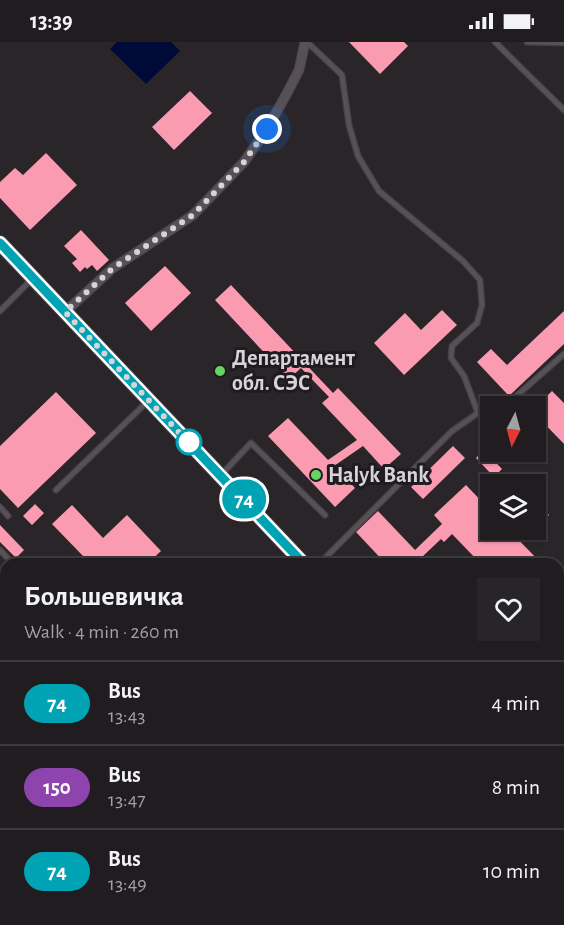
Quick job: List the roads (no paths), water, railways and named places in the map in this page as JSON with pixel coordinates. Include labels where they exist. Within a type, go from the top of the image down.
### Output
[{"type":"main road","points":[[0,243],[298,558]]},
{"type":"street","points":[[65,312],[113,268],[193,215],[244,162],[267,129],[286,95],[298,70],[306,42]]},
{"type":"lane","points":[[306,42],[342,75],[349,125],[358,156],[379,191],[463,261],[480,280],[482,305],[477,323],[452,346],[451,358],[464,376],[478,413],[453,431],[325,558]]},
{"type":"lane","points":[[495,42],[564,110]]},
{"type":"lane","points":[[528,42],[564,44]]},
{"type":"lane","points":[[0,311],[33,278]]},
{"type":"lane","points":[[516,396],[564,354]]},
{"type":"lane","points":[[56,490],[149,400]]},
{"type":"lane","points":[[220,476],[251,443],[325,515]]},
{"type":"lane","points":[[0,507],[8,516]]},
{"type":"place","name":"Департамент обл. СЭС","points":[[220,371]]},
{"type":"place","name":"Halyk Bank","points":[[316,475]]}]
